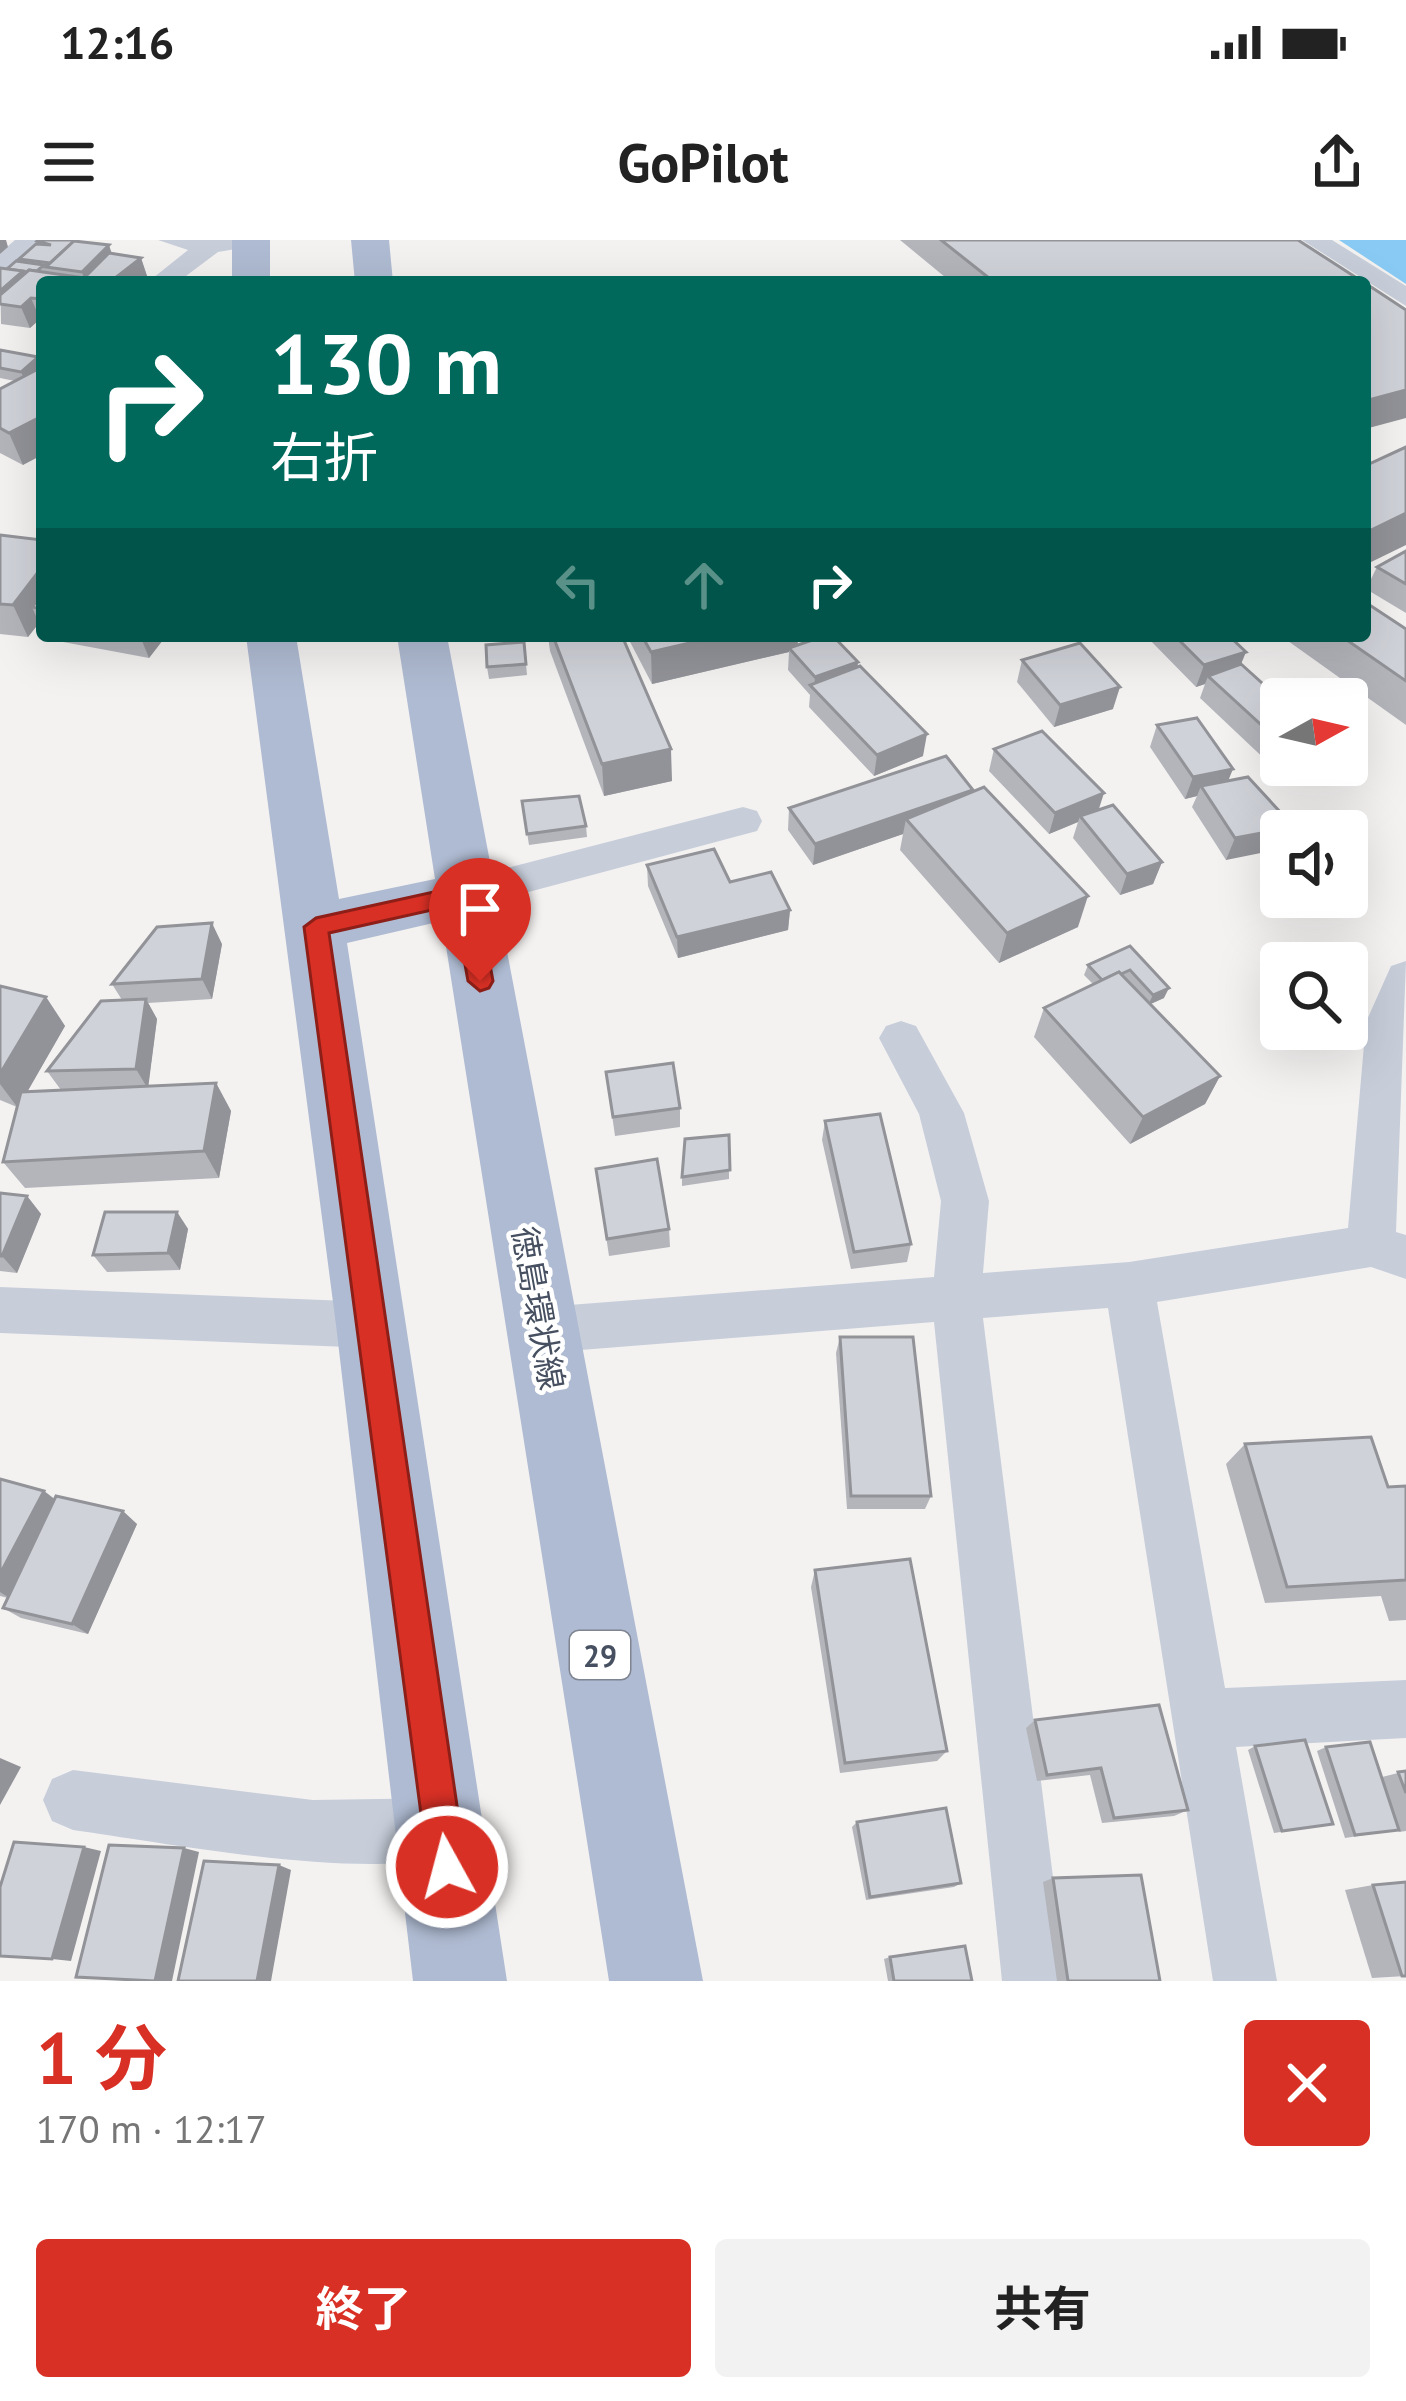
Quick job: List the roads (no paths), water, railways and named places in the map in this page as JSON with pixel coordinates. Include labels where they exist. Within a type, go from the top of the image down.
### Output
[{"type":"main road","points":[[251,240],[251,276]]},
{"type":"main road","points":[[370,240],[373,276]]},
{"type":"main road","points":[[273,642],[373,1324],[460,1981]]},
{"type":"main road","name":"徳島環状線","points":[[423,642],[656,1981]]},
{"type":"main road","points":[[316,927],[465,894]]},
{"type":"street","points":[[0,266],[30,240]]},
{"type":"street","points":[[171,240],[211,245],[251,240]]},
{"type":"street","points":[[1315,240],[1406,298]]},
{"type":"street","points":[[169,276],[211,245]]},
{"type":"street","points":[[465,894],[743,821]]},
{"type":"street","points":[[543,1330],[1129,1284],[1388,1252],[1387,1022],[1406,977]]},
{"type":"street","points":[[901,1038],[941,1113],[965,1201],[956,1298],[1034,1981]]},
{"type":"street","points":[[1129,1284],[1245,1981]]},
{"type":"street","points":[[0,1310],[373,1324]]},
{"type":"street","points":[[1201,1719],[1406,1709]]},
{"type":"street","points":[[73,1800],[313,1831],[443,1829]]},
{"type":"water","points":[[1339,240],[1406,240],[1406,284]]}]
